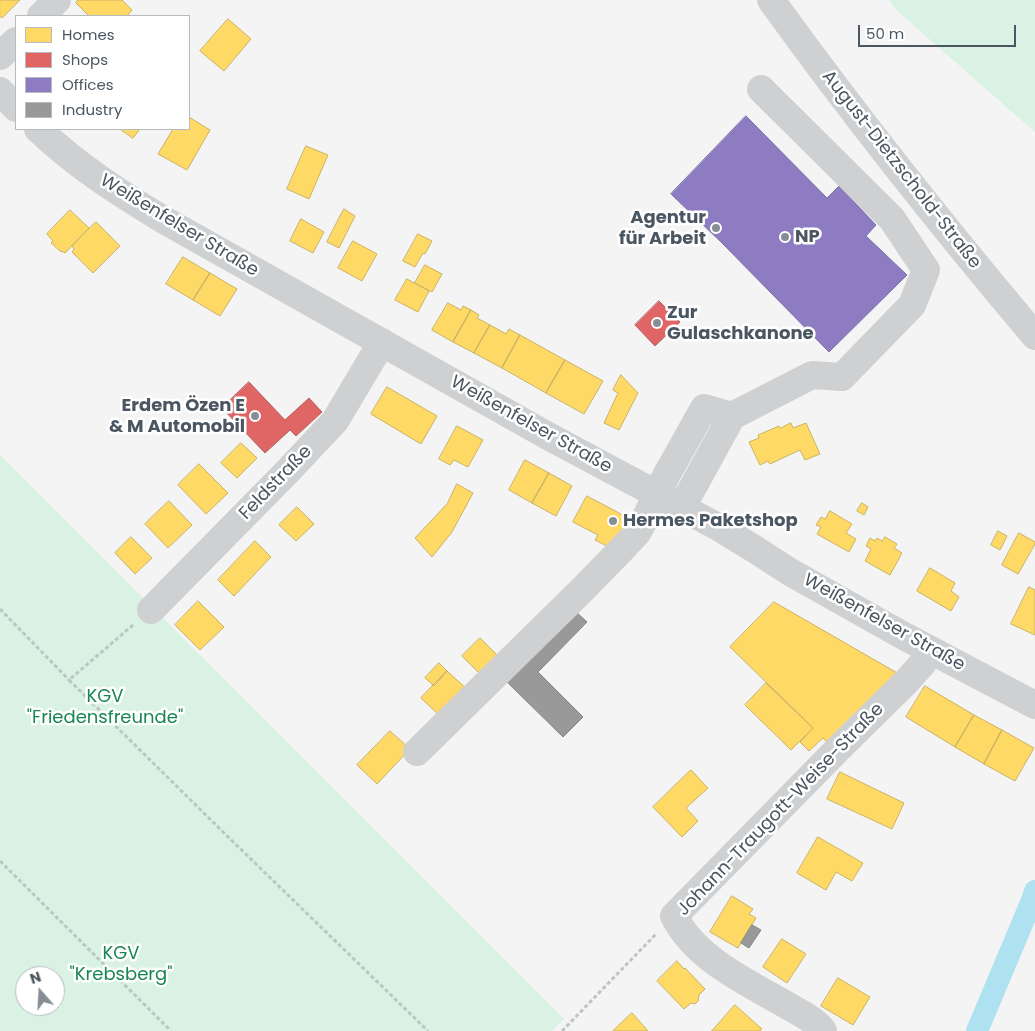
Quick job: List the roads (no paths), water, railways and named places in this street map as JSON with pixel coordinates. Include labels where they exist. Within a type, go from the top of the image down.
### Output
[{"type":"street","points":[[42,15],[58,0]]},
{"type":"street","name":"August-Dietzschold-Straße","points":[[771,0],[805,48],[895,163],[973,262],[1035,336]]},
{"type":"street","points":[[0,56],[15,41]]},
{"type":"street","points":[[682,508],[732,416],[812,375],[842,377],[912,305],[926,270],[892,219],[761,89]]},
{"type":"street","points":[[0,91],[15,107]]},
{"type":"street","name":"Weißenfelser Straße","points":[[39,130],[82,167],[124,196],[181,230],[548,436],[682,508],[756,550],[790,572],[1035,706]]},
{"type":"street","name":"Feldstraße","points":[[151,610],[336,421],[382,342]]},
{"type":"street","points":[[417,752],[512,660],[637,533],[704,408],[732,416]]},
{"type":"street","name":"Johann-Traugott-Weise-Straße","points":[[824,1031],[804,1015],[715,963],[695,945],[674,916],[839,748],[907,682],[923,663],[930,650]]},
{"type":"waterway","points":[[977,1031],[1035,891]]},
{"type":"place","name":"Agentur für Arbeit","points":[[716,228]]},
{"type":"place","name":"NP","points":[[785,237]]},
{"type":"place","name":"Zur Gulaschkanone","points":[[657,323]]},
{"type":"place","name":"Erdem Özen E & M Automobil","points":[[255,416]]},
{"type":"place","name":"Hermes Paketshop","points":[[613,521]]},
{"type":"park label","name":"KGV \"Friedensfreunde\"","points":[[105,708]]},
{"type":"park label","name":"KGV \"Krebsberg\"","points":[[121,964]]}]
